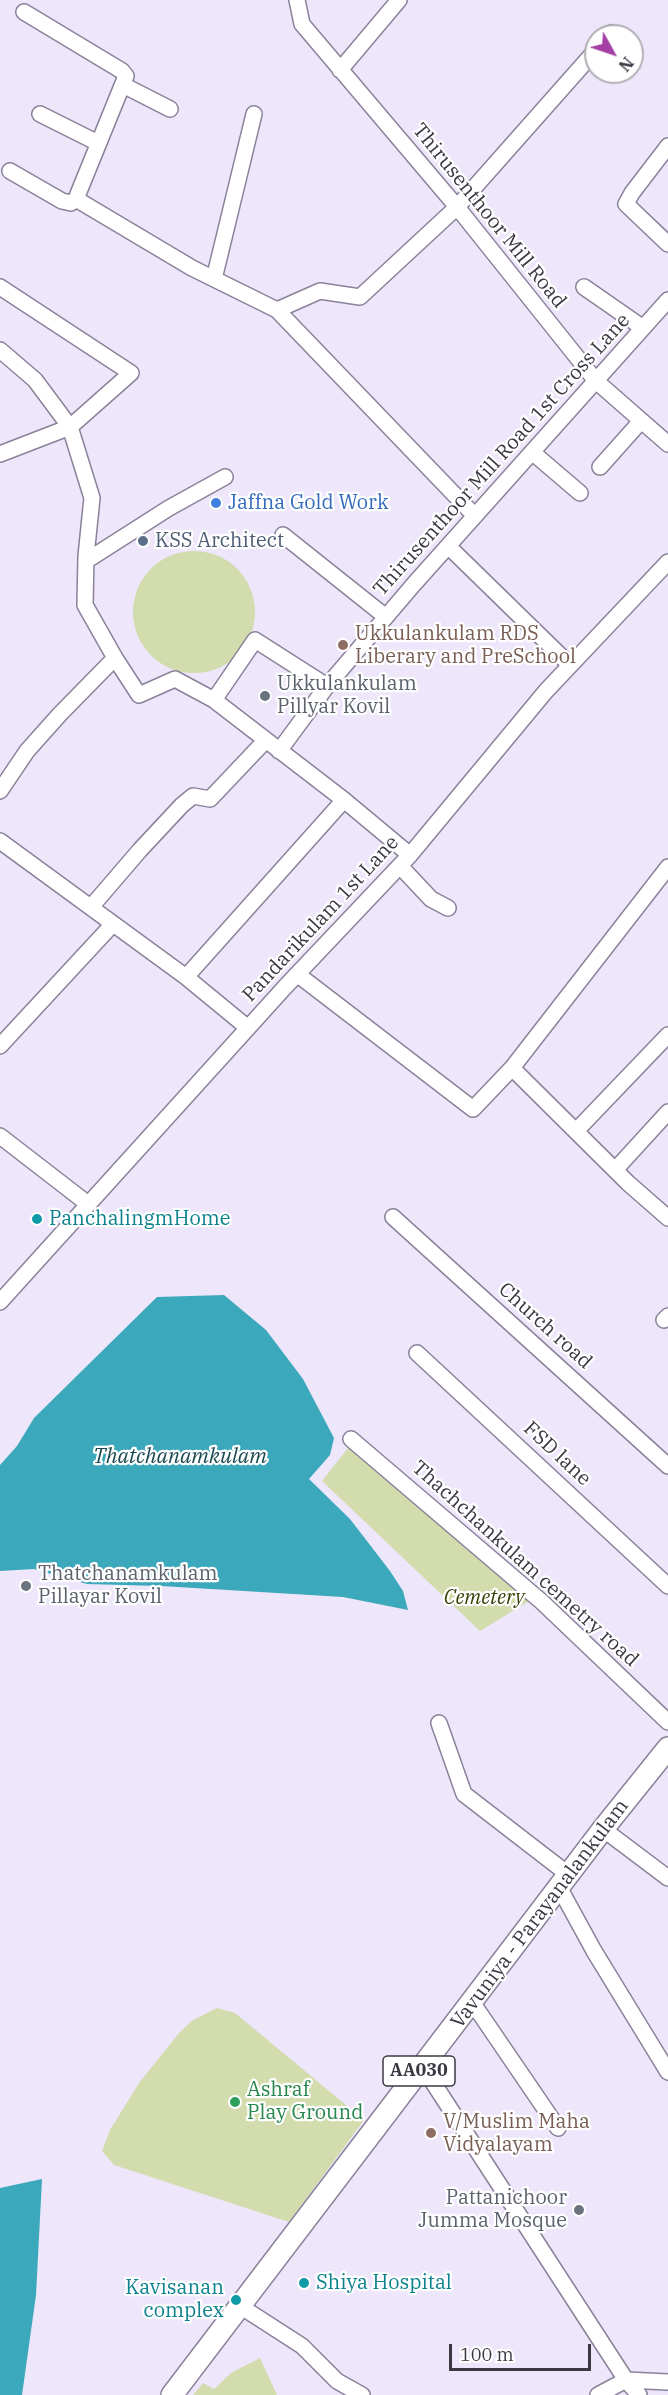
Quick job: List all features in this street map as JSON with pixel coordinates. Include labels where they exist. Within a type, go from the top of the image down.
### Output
[{"type":"highway","name":"Vavuniya - Parayanalankulam","points":[[172,2395],[603,1829],[668,1748]]},
{"type":"street","name":"Thirusenthoor Mill Road","points":[[297,0],[302,24],[457,207],[596,381],[668,444]]},
{"type":"street","points":[[340,70],[399,0]]},
{"type":"street","points":[[10,171],[62,201],[71,203],[76,199],[126,76],[122,71],[24,12]]},
{"type":"street","points":[[277,309],[320,291],[360,297],[457,207],[584,64]]},
{"type":"street","points":[[123,84],[170,109]]},
{"type":"street","points":[[40,114],[98,143]]},
{"type":"street","points":[[214,279],[254,114]]},
{"type":"street","points":[[668,146],[626,204],[668,244]]},
{"type":"street","points":[[76,199],[192,268],[277,309],[475,516]]},
{"type":"street","points":[[0,287],[131,373],[70,427],[0,454]]},
{"type":"street","points":[[584,287],[643,328]]},
{"type":"street","name":"Thirusenthoor Mill Road 1st Cross Lane","points":[[279,751],[327,686],[386,617],[668,300]]},
{"type":"street","points":[[0,350],[35,380],[70,427],[92,498],[86,561],[85,605],[115,658],[139,694],[175,679],[214,700],[344,801],[405,860],[431,899],[448,908]]},
{"type":"street","points":[[600,467],[641,421]]},
{"type":"street","points":[[532,452],[580,493]]},
{"type":"street","points":[[86,561],[169,508],[225,477]]},
{"type":"street","points":[[283,534],[386,617]]},
{"type":"street","points":[[448,546],[570,664]]},
{"type":"street","name":"Pandarikulam 1st Lane","points":[[0,1302],[297,974],[405,860],[570,664],[668,562]]},
{"type":"street","points":[[214,700],[255,640],[327,686]]},
{"type":"street","points":[[0,791],[27,751],[115,658]]},
{"type":"street","points":[[91,907],[182,805],[193,796],[210,799],[265,741]]},
{"type":"street","points":[[186,977],[344,801]]},
{"type":"street","points":[[0,841],[186,977],[248,1028]]},
{"type":"street","points":[[297,974],[473,1109],[512,1068],[668,867]]},
{"type":"street","points":[[0,1046],[113,924]]},
{"type":"street","points":[[576,1131],[668,1035]]},
{"type":"street","points":[[512,1068],[615,1170],[668,1218]]},
{"type":"street","points":[[615,1170],[668,1112]]},
{"type":"street","points":[[0,1136],[88,1204]]},
{"type":"street","name":"Church road","points":[[393,1217],[668,1466]]},
{"type":"street","name":"FSD lane","points":[[417,1353],[668,1586]]},
{"type":"street","name":"Thachchankulam cemetry road","points":[[351,1439],[542,1602],[668,1722]]},
{"type":"street","points":[[439,1723],[464,1794],[564,1881],[594,1951],[668,2072]]},
{"type":"street","points":[[603,1829],[668,1878]]},
{"type":"street","points":[[472,2002],[558,2128]]},
{"type":"street","points":[[423,2067],[626,2380],[639,2395]]},
{"type":"street","points":[[240,2306],[302,2346],[337,2382],[362,2395]]},
{"type":"street","points":[[598,2395],[626,2380],[668,2382]]},
{"type":"green space","points":[[194,551],[217,556],[237,569],[250,589],[255,612],[250,635],[237,655],[217,668],[194,673],[171,668],[151,655],[138,635],[133,612],[138,589],[151,569],[171,556]]},
{"type":"green space","name":"Cemetery","points":[[348,1448],[529,1601],[480,1631],[322,1481]]},
{"type":"green space","name":"Ashraf Play Ground","points":[[217,2008],[235,2013],[364,2120],[289,2222],[114,2165],[102,2151],[110,2130],[139,2083],[179,2033],[193,2020]]},
{"type":"green space","points":[[260,2358],[277,2395],[193,2395],[203,2383],[214,2389],[231,2373]]},
{"type":"water","name":"Thatchanamkulam","points":[[224,1295],[266,1330],[303,1379],[334,1438],[330,1455],[309,1479],[350,1519],[390,1571],[403,1591],[408,1610],[343,1597],[87,1584],[34,1569],[0,1571],[0,1465],[17,1446],[34,1418],[157,1297]]},
{"type":"water","points":[[42,2179],[36,2295],[22,2395],[0,2395],[0,2188]]},
{"type":"place","name":"Jaffna Gold Work","points":[[216,503]]},
{"type":"place","name":"KSS Architect","points":[[143,541]]},
{"type":"place","name":"Ukkulankulam RDS Liberary and PreSchool","points":[[343,645]]},
{"type":"place","name":"Ukkulankulam Pillyar Kovil","points":[[265,696]]},
{"type":"place","name":"PanchalingmHome","points":[[37,1219]]},
{"type":"place","name":"Thatchanamkulam Pillayar Kovil","points":[[26,1586]]},
{"type":"place","name":"Ashraf Play Ground","points":[[235,2102]]},
{"type":"place","name":"V/Muslim Maha Vidyalayam","points":[[431,2133]]},
{"type":"place","name":"Pattanichoor Jumma Mosque","points":[[579,2210]]},
{"type":"place","name":"Shiya Hospital","points":[[304,2283]]},
{"type":"place","name":"Kavisanan complex","points":[[236,2300]]}]
